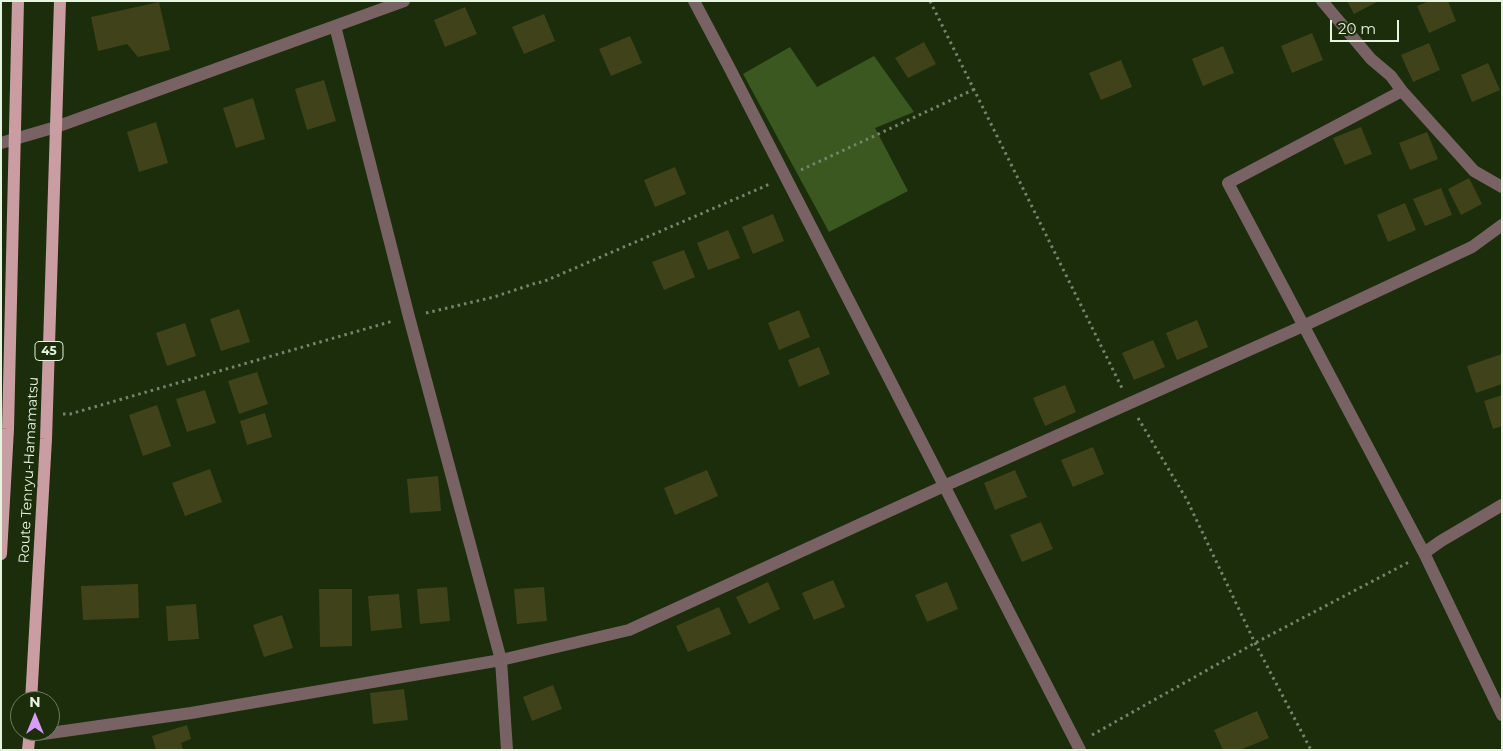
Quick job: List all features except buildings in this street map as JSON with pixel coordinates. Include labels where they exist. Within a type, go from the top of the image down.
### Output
[{"type":"main road","name":"Route Tenryu-Hamamatsu","points":[[1,554],[8,430],[8,142],[18,1]]},
{"type":"main road","name":"Route Tenryu-Hamamatsu","points":[[32,691],[47,414],[60,1]]},
{"type":"street","points":[[8,142],[56,127],[404,1]]},
{"type":"street","points":[[694,1],[1078,747]]},
{"type":"street","points":[[1322,1],[1474,171],[1502,187]]},
{"type":"street","points":[[335,26],[409,317],[501,660],[507,750]]},
{"type":"street","points":[[1402,91],[1228,183],[1424,554],[1502,715]]},
{"type":"street","points":[[60,730],[191,713],[501,660],[629,630],[944,486],[1303,326],[1472,247],[1502,225]]},
{"type":"street","points":[[1424,554],[1440,541],[1502,505]]},
{"type":"path","points":[[930,1],[1130,404],[1187,500],[1255,643],[1310,750]]},
{"type":"path","points":[[47,414],[70,414],[409,317],[494,297],[532,284],[545,282],[728,204],[975,89]]},
{"type":"path","points":[[1078,747],[1255,643],[1424,554]]},
{"type":"green space","points":[[790,47],[817,87],[874,56],[914,112],[875,128],[908,191],[829,232],[743,74]]}]
